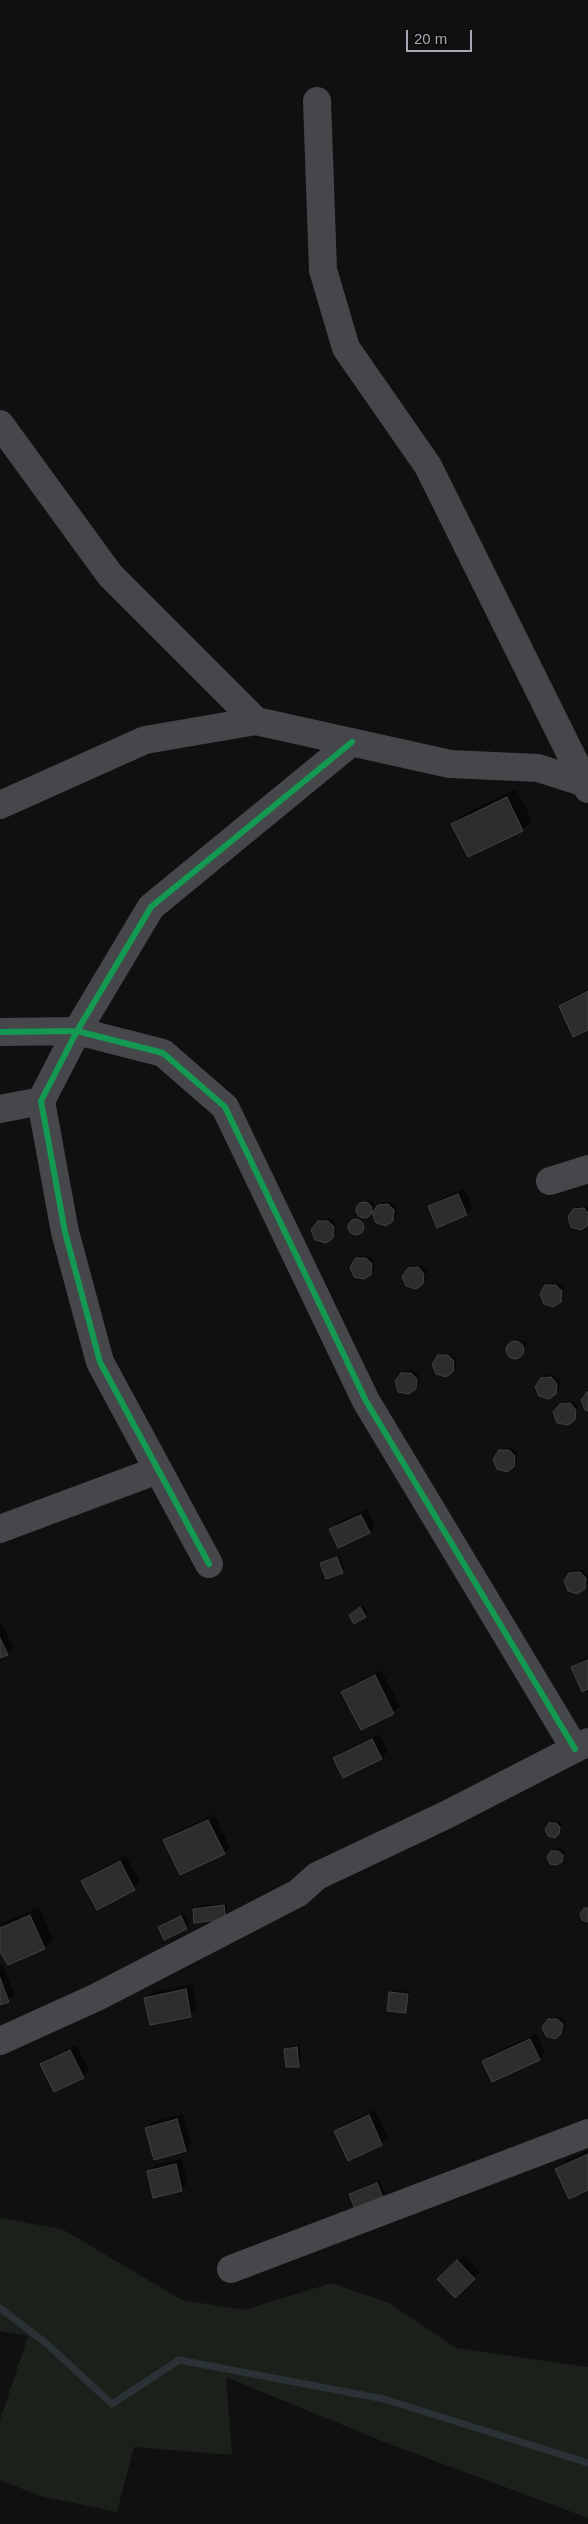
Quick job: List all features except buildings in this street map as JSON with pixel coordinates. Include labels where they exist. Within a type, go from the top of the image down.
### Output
[{"type":"street","points":[[317,101],[323,270],[346,348],[428,466],[586,786]]},
{"type":"street","points":[[0,424],[110,575],[256,721]]},
{"type":"street","points":[[0,805],[145,740],[256,721],[450,764],[538,768],[586,786]]},
{"type":"street","points":[[209,1564],[100,1362],[65,1232],[41,1102],[77,1031],[151,907],[352,742]]},
{"type":"street","points":[[0,1032],[77,1031],[163,1053],[225,1107],[366,1401],[581,1746],[446,1815],[317,1876],[298,1893],[97,1997],[0,2041]]},
{"type":"street","points":[[0,1109],[41,1102]]},
{"type":"street","points":[[550,1182],[588,1169]]},
{"type":"street","points":[[0,1529],[158,1470]]},
{"type":"street","points":[[231,2269],[588,2134]]},
{"type":"shaded area","points":[[0,2218],[62,2229],[182,2300],[244,2310],[332,2283],[389,2303],[456,2348],[588,2367],[588,2518],[384,2442],[226,2377],[232,2455],[134,2447],[117,2512],[40,2496],[0,2480],[0,2420],[28,2336],[0,2331]]},
{"type":"waterway","points":[[0,2308],[47,2344],[112,2404],[179,2360],[384,2399],[588,2463]]},
{"type":"cycle path","points":[[209,1564],[100,1362],[65,1232],[41,1101],[77,1031],[151,907],[352,742]]},
{"type":"cycle path","points":[[0,1032],[77,1031],[163,1053],[225,1107],[366,1401],[575,1749]]}]
